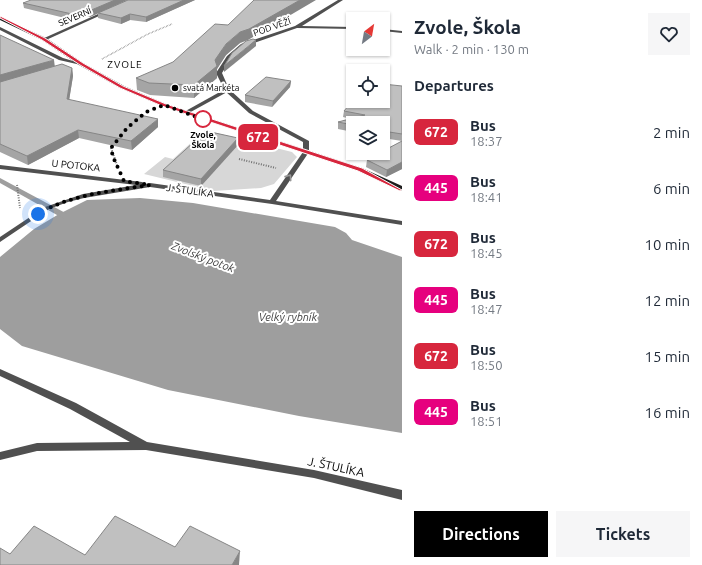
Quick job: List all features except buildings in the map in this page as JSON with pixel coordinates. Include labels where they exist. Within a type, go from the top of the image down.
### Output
[{"type":"street","name":"POD VĚŽÍ","points":[[306,152],[306,141],[251,112],[228,90],[219,73],[229,58],[243,45],[297,27],[341,0]]},
{"type":"street","name":"SEVERNÍ","points":[[44,39],[113,9]]},
{"type":"street","points":[[0,18],[44,39],[83,65],[122,87],[185,113],[360,169],[402,190]]},
{"type":"street","points":[[297,27],[346,28]]},
{"type":"street","points":[[0,28],[61,59],[83,65]]},
{"type":"street","points":[[390,31],[402,32]]},
{"type":"street","points":[[66,68],[83,65]]},
{"type":"street","points":[[185,113],[228,90]]},
{"type":"street","points":[[272,202],[306,152]]},
{"type":"street","name":"U POTOKA","points":[[0,167],[150,185]]},
{"type":"street","name":"J. ŠTULÍKA","points":[[0,240],[47,208],[66,201],[84,196],[150,185],[272,202],[402,223]]},
{"type":"street","name":"J. ŠTULÍKA","points":[[0,372],[73,406],[146,446]]},
{"type":"street","name":"J. ŠTULÍKA","points":[[0,456],[37,447],[146,446],[314,474],[402,495]]},
{"type":"path","points":[[83,65],[101,60],[148,34],[172,24]]},
{"type":"path","points":[[115,143],[111,148],[113,157],[124,181]]},
{"type":"path","points":[[239,159],[293,171]]},
{"type":"path","points":[[10,169],[18,186],[20,207],[19,226]]},
{"type":"shaded area","points":[[205,130],[292,152],[297,157],[274,184],[261,188],[214,191],[144,174],[165,157],[173,159]]},
{"type":"water","name":"Velký rybník","points":[[140,198],[193,203],[335,227],[346,233],[352,240],[402,257],[402,433],[299,416],[168,390],[22,346],[0,329],[0,257],[34,229],[87,200]]},
{"type":"waterway","name":"Zvolský potok","points":[[0,180],[68,218]]},
{"type":"bus line","name":"672","points":[[0,18],[44,39],[81,64],[122,87],[164,105],[205,120],[360,169],[402,190]]},
{"type":"place","name":"svatá Markéta","points":[[175,88]]},
{"type":"place","name":"Zvole, Škola","points":[[203,119]]},
{"type":"district","name":"ZVOLE","points":[[125,64]]},
{"type":"route","points":[[38,214],[47,208],[84,196],[150,185],[124,181],[113,157],[111,148],[127,128],[146,112],[164,105],[205,120],[203,119]]}]
